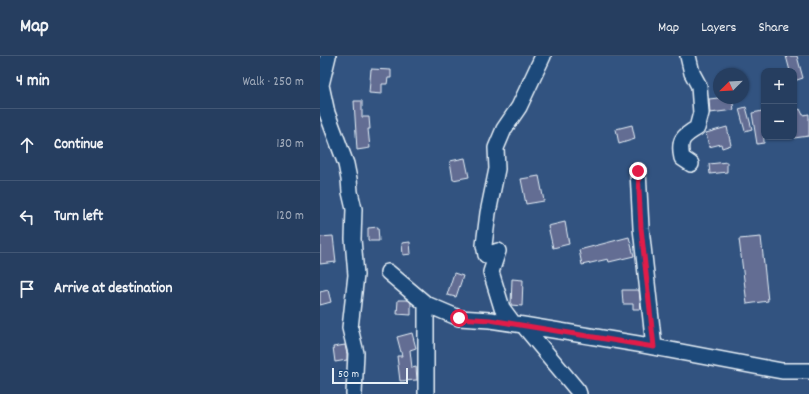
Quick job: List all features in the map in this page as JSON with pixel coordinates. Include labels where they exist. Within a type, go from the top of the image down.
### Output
[{"type":"street","points":[[328,56],[321,85],[327,113],[346,164],[354,209],[353,239],[356,275],[350,328],[356,353],[354,394]]},
{"type":"street","points":[[543,56],[519,107],[504,128],[496,148],[497,169],[488,213],[484,245],[486,255],[498,251],[491,272],[502,308],[518,324],[579,394]]},
{"type":"street","points":[[519,107],[523,108],[536,87],[543,69],[552,56]]},
{"type":"street","points":[[688,56],[692,73],[698,86],[701,113],[697,128],[684,136],[680,144],[682,158],[691,164]]},
{"type":"street","points":[[638,171],[641,228],[654,347]]},
{"type":"street","points":[[388,272],[426,304],[459,318],[518,324],[782,371],[809,370]]},
{"type":"street","points":[[426,304],[426,394]]},
{"type":"building","points":[[786,56],[797,56],[803,78],[797,80],[797,68],[789,68]]},
{"type":"building","points":[[371,69],[391,70],[391,78],[388,78],[387,84],[382,84],[382,94],[369,93]]},
{"type":"building","points":[[709,99],[713,99],[713,104],[733,104],[734,110],[710,113]]},
{"type":"building","points":[[354,101],[362,101],[362,117],[369,117],[370,129],[368,129],[370,148],[357,150]]},
{"type":"building","points":[[746,107],[752,129],[745,131],[739,109]]},
{"type":"building","points":[[800,109],[803,115],[809,114],[809,136],[797,138],[797,110]]},
{"type":"building","points":[[761,111],[761,140],[764,140],[764,143],[757,144],[752,113]]},
{"type":"building","points":[[632,125],[635,139],[619,144],[616,129]]},
{"type":"building","points":[[727,127],[731,145],[722,148],[721,144],[709,147],[706,133]]},
{"type":"building","points":[[465,158],[469,177],[453,180],[450,161]]},
{"type":"building","points":[[727,162],[727,172],[710,174],[709,164]]},
{"type":"building","points":[[539,176],[544,201],[526,204],[521,179]]},
{"type":"building","points":[[565,222],[569,244],[553,248],[548,226]]},
{"type":"building","points":[[378,227],[379,241],[368,241],[368,228]]},
{"type":"building","points":[[333,236],[336,262],[320,264],[320,237]]},
{"type":"building","points":[[629,237],[634,256],[609,262],[608,259],[582,265],[579,250]]},
{"type":"building","points":[[761,237],[768,301],[747,304],[739,239]]},
{"type":"building","points":[[410,242],[411,254],[403,255],[402,243]]},
{"type":"building","points":[[454,273],[463,276],[456,297],[447,295]]},
{"type":"building","points":[[512,279],[523,280],[522,306],[511,305]]},
{"type":"building","points":[[328,290],[331,302],[320,305],[320,292]]},
{"type":"building","points":[[622,290],[639,290],[641,309],[633,309],[633,304],[623,304]]},
{"type":"building","points":[[398,300],[408,300],[411,303],[411,315],[397,314]]},
{"type":"building","points":[[412,333],[416,348],[410,350],[412,368],[416,367],[417,380],[400,381],[397,356],[402,356],[397,337]]},
{"type":"building","points":[[345,345],[347,360],[335,362],[333,347]]},
{"type":"route","points":[[459,318],[490,320],[654,347],[641,228],[638,171]]}]
